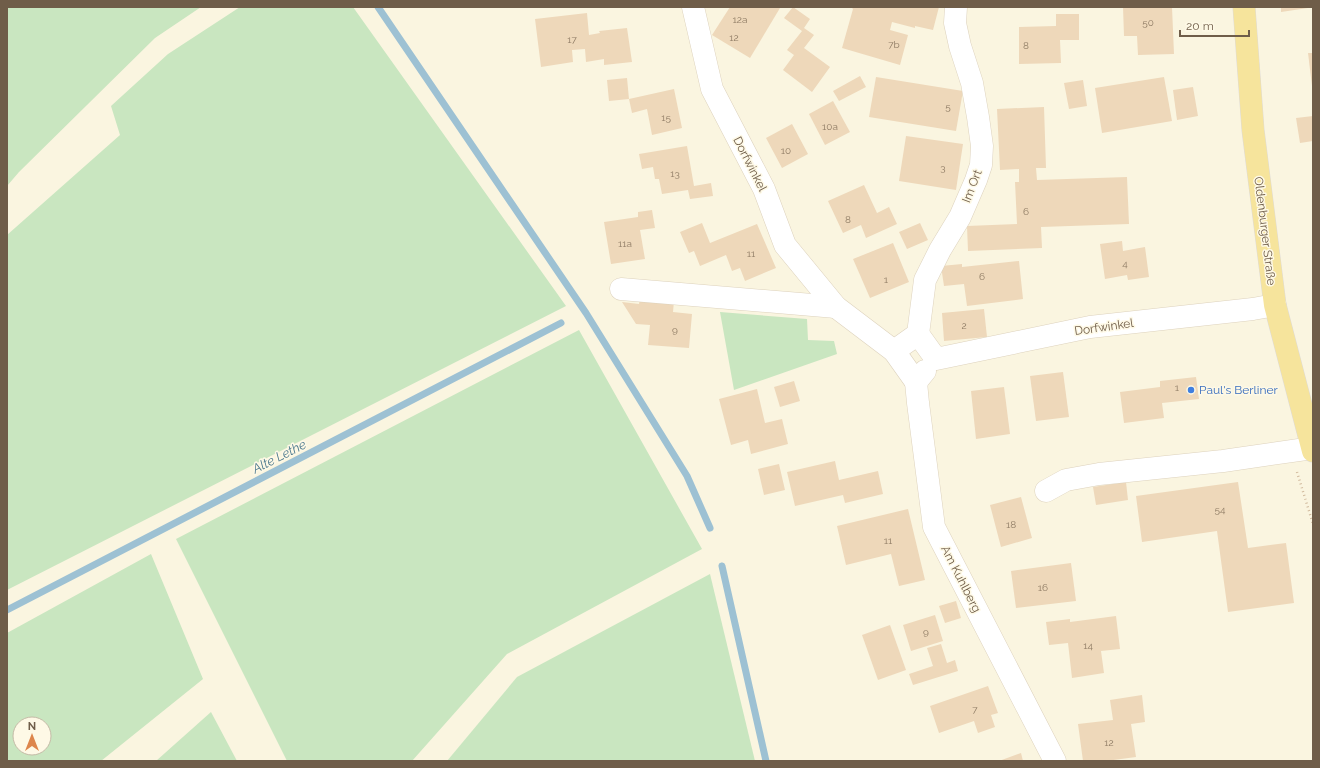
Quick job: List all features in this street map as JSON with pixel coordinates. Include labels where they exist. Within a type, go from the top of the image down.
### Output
[{"type":"main road","name":"Oldenburger Straße","points":[[1244,7],[1253,130],[1274,305],[1307,450]]},
{"type":"street","name":"Dorfwinkel","points":[[693,7],[712,89],[764,189],[785,245],[836,308],[894,351],[916,382]]},
{"type":"street","name":"Im Ort","points":[[918,334],[925,280],[940,250],[960,217],[981,165],[982,146],[978,117],[972,83],[954,23],[956,7]]},
{"type":"street","points":[[621,289],[836,308]]},
{"type":"street","name":"Dorfwinkel","points":[[936,359],[1090,327],[1253,309],[1274,305]]},
{"type":"street","points":[[894,351],[918,334],[936,359],[916,382]]},
{"type":"street","name":"Am Kuhlberg","points":[[916,382],[934,527],[1055,761]]},
{"type":"street","points":[[1046,491],[1066,480],[1099,474],[1223,462],[1307,450]]},
{"type":"green space","points":[[7,7],[201,7],[155,38],[19,172],[7,186]]},
{"type":"green space","points":[[240,7],[353,7],[566,306],[7,590],[7,235],[120,135],[111,106],[168,54]]},
{"type":"green space","points":[[720,312],[807,319],[808,340],[834,341],[837,354],[734,390]]},
{"type":"green space","points":[[579,330],[702,549],[507,654],[412,761],[287,761],[176,539]]},
{"type":"green space","points":[[151,554],[203,679],[101,761],[7,761],[7,633]]},
{"type":"green space","points":[[710,574],[755,761],[447,761],[517,677]]},
{"type":"green space","points":[[211,712],[237,761],[156,761]]},
{"type":"building","points":[[730,7],[780,8],[750,58],[712,35]]},
{"type":"building","points":[[793,7],[810,19],[804,28],[814,35],[804,48],[830,67],[812,92],[783,70],[794,55],[787,50],[802,31],[784,18]]},
{"type":"building","points":[[851,7],[939,7],[933,30],[915,26],[915,28],[892,22],[890,30],[908,35],[900,65],[842,48],[853,9]]},
{"type":"building","points":[[1123,7],[1172,7],[1174,54],[1138,55],[1137,36],[1124,36]]},
{"type":"building","points":[[1281,7],[1308,7],[1308,8],[1281,12]]},
{"type":"building","points":[[587,13],[589,35],[600,33],[599,31],[627,28],[632,62],[604,65],[604,59],[586,62],[585,49],[572,50],[573,62],[541,67],[535,19]]},
{"type":"building","points":[[1056,14],[1079,14],[1079,40],[1060,40],[1061,63],[1019,64],[1019,27],[1056,26]]},
{"type":"building","points":[[1308,53],[1313,53],[1313,86],[1312,86]]},
{"type":"building","points":[[860,76],[866,87],[839,101],[833,91]]},
{"type":"building","points":[[876,77],[963,91],[956,131],[869,117]]},
{"type":"building","points":[[1164,77],[1172,121],[1102,133],[1095,88]]},
{"type":"building","points":[[627,78],[629,99],[609,101],[607,80]]},
{"type":"building","points":[[1083,80],[1087,106],[1069,109],[1064,83]]},
{"type":"building","points":[[1193,87],[1198,116],[1177,120],[1173,90]]},
{"type":"building","points":[[674,89],[682,128],[652,135],[647,109],[632,113],[629,99]]},
{"type":"building","points":[[833,101],[850,132],[825,145],[809,114]]},
{"type":"building","points":[[1044,107],[1046,168],[1036,168],[1037,180],[1127,177],[1129,224],[1041,227],[1042,248],[968,251],[967,226],[1017,224],[1015,182],[1019,182],[1019,169],[1000,170],[997,109]]},
{"type":"building","points":[[1313,116],[1313,141],[1300,143],[1296,118]]},
{"type":"building","points":[[792,124],[808,154],[782,168],[766,138]]},
{"type":"building","points":[[906,136],[963,144],[956,190],[899,181]]},
{"type":"building","points":[[687,146],[694,186],[711,183],[713,196],[690,199],[688,190],[662,194],[659,179],[655,179],[653,167],[642,169],[639,154]]},
{"type":"building","points":[[864,185],[877,213],[889,207],[897,224],[866,238],[861,225],[843,233],[828,201]]},
{"type":"building","points":[[652,210],[655,228],[640,230],[645,259],[611,264],[604,222],[638,217],[638,212]]},
{"type":"building","points":[[702,223],[710,243],[757,224],[776,268],[745,281],[740,268],[732,271],[726,255],[700,266],[694,251],[689,253],[680,232]]},
{"type":"building","points":[[920,223],[928,240],[907,249],[899,232]]},
{"type":"building","points":[[1122,241],[1123,251],[1145,247],[1149,277],[1128,280],[1127,275],[1105,279],[1100,244]]},
{"type":"building","points":[[893,243],[909,282],[870,298],[853,259]]},
{"type":"building","points":[[1019,261],[1023,299],[967,306],[964,284],[944,286],[941,266],[962,264],[962,267]]},
{"type":"building","points":[[640,298],[674,301],[673,312],[692,314],[689,348],[648,345],[650,325],[636,324],[622,302],[639,304]]},
{"type":"building","points":[[984,309],[987,337],[944,341],[942,313]]},
{"type":"building","points":[[1063,372],[1069,417],[1036,421],[1030,376]]},
{"type":"building","points":[[1196,377],[1199,399],[1162,403],[1164,418],[1124,423],[1120,392],[1160,387],[1160,381]]},
{"type":"building","points":[[794,381],[800,401],[780,407],[774,387]]},
{"type":"building","points":[[1004,387],[1010,434],[976,439],[971,391]]},
{"type":"building","points":[[757,389],[765,423],[782,419],[788,444],[751,454],[748,440],[731,445],[719,399]]},
{"type":"building","points":[[835,461],[839,480],[878,471],[883,494],[845,503],[843,495],[795,506],[787,472]]},
{"type":"building","points":[[779,464],[785,490],[764,495],[758,469]]},
{"type":"building","points":[[1126,482],[1128,500],[1096,505],[1093,487]]},
{"type":"building","points":[[1238,482],[1248,548],[1286,543],[1294,603],[1228,612],[1217,531],[1142,542],[1136,496]]},
{"type":"building","points":[[1021,497],[1032,538],[1001,547],[990,505]]},
{"type":"building","points":[[908,509],[925,580],[899,586],[891,554],[846,565],[837,526]]},
{"type":"building","points":[[1071,563],[1076,601],[1016,608],[1011,571]]},
{"type":"building","points":[[956,601],[961,618],[945,623],[939,606]]},
{"type":"building","points":[[935,615],[943,641],[911,651],[903,625]]},
{"type":"building","points":[[1116,616],[1120,649],[1101,651],[1104,673],[1072,678],[1068,643],[1049,645],[1046,622],[1070,619],[1070,622]]},
{"type":"building","points":[[890,625],[906,670],[878,680],[862,635]]},
{"type":"building","points":[[941,644],[947,663],[955,660],[958,671],[913,685],[909,674],[933,666],[927,648]]},
{"type":"building","points":[[988,686],[998,713],[991,715],[995,727],[978,733],[974,721],[939,733],[930,706]]},
{"type":"building","points":[[1142,695],[1145,722],[1131,724],[1136,757],[1106,761],[1083,761],[1078,724],[1113,720],[1110,700]]},
{"type":"building","points":[[1021,753],[1023,761],[999,761]]},
{"type":"waterway","points":[[378,7],[586,313],[687,476],[710,528]]},
{"type":"waterway","name":"Alte Lethe","points":[[7,610],[561,323]]},
{"type":"waterway","points":[[722,566],[766,761]]},
{"type":"place","name":"Paul's Berliner","points":[[1191,390]]}]
